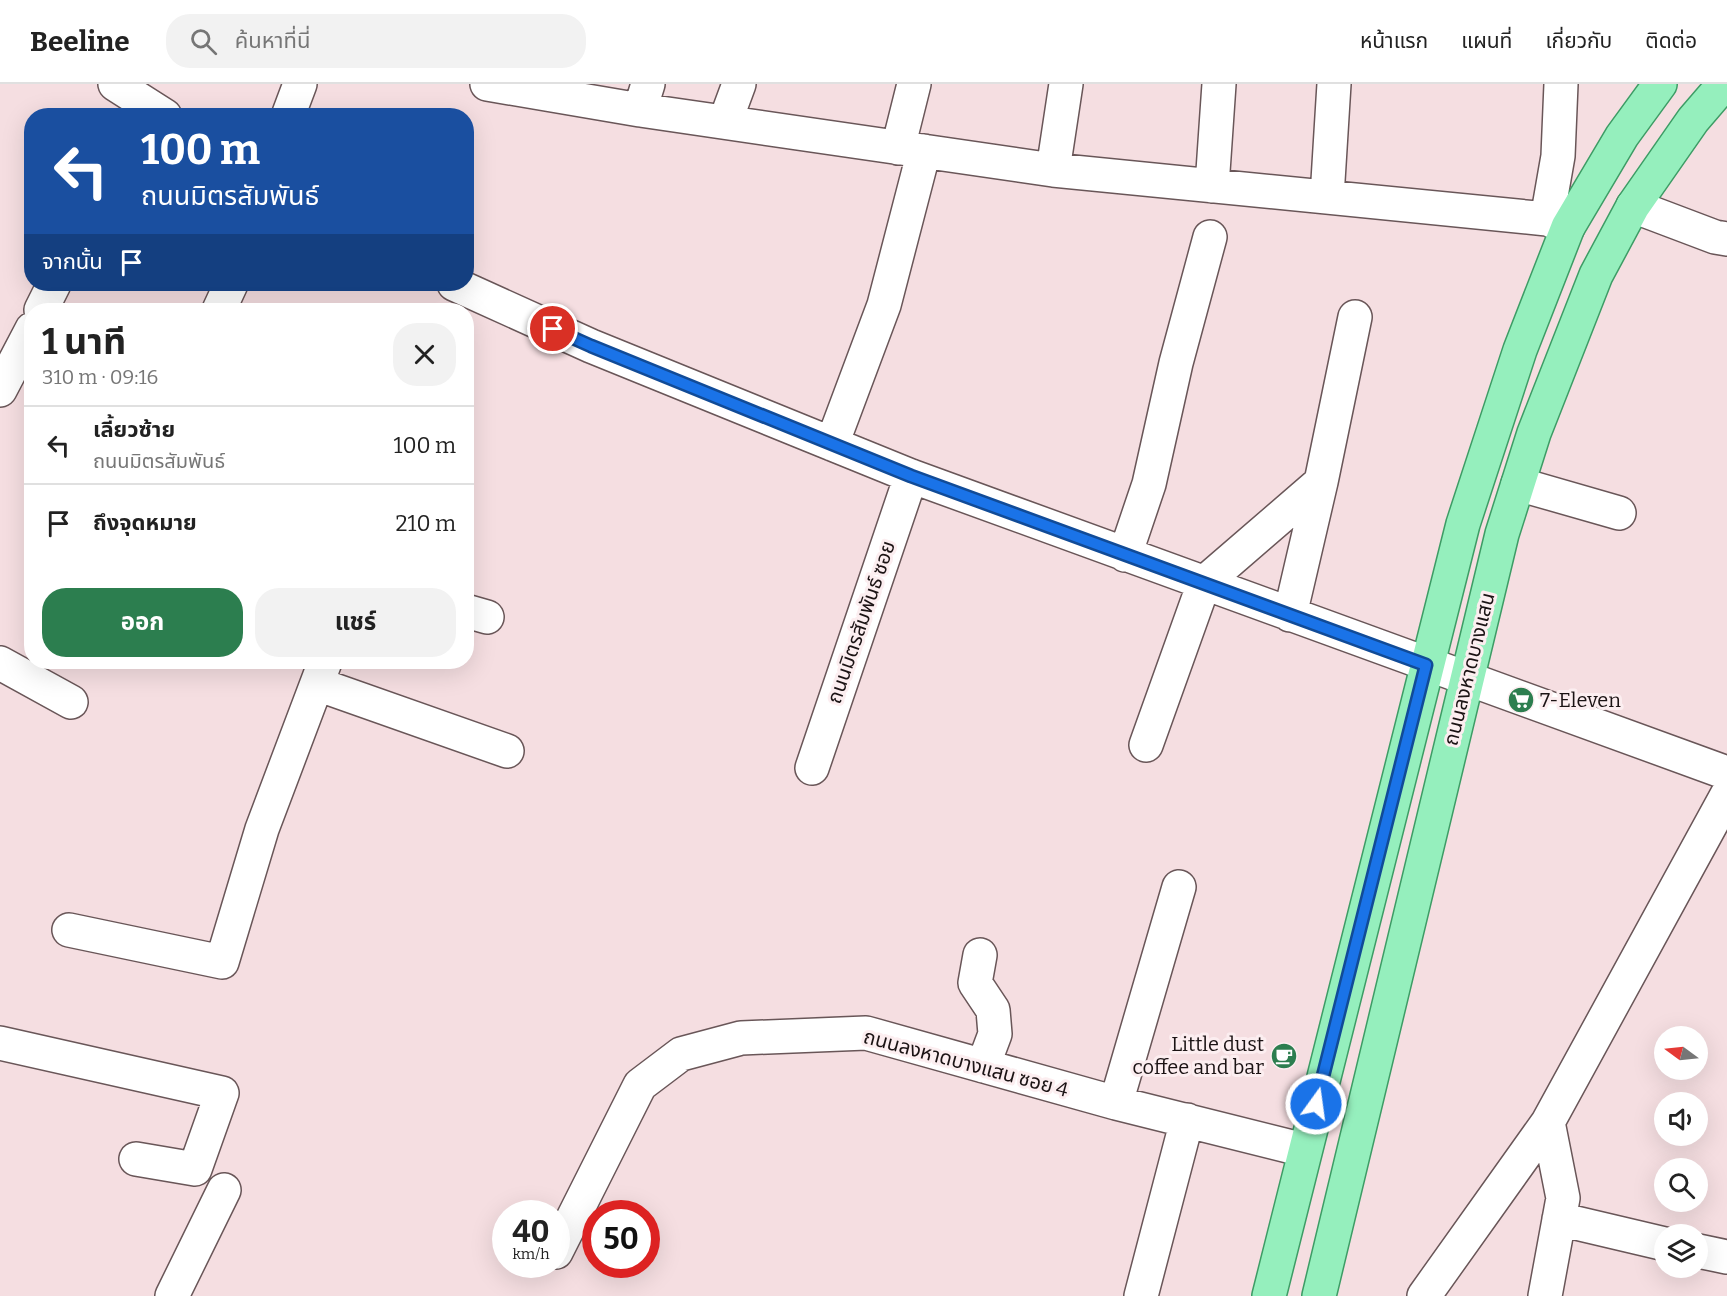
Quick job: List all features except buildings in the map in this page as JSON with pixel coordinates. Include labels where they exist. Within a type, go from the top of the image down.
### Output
[{"type":"main road","points":[[1269,1296],[1462,524],[1520,350],[1558,223],[1660,84]]},
{"type":"main road","name":"ถนนลงหาดบางแสน","points":[[1319,1296],[1502,534],[1534,433],[1596,275],[1633,206],[1693,120],[1724,84]]},
{"type":"street","points":[[291,108],[300,84]]},
{"type":"street","points":[[487,84],[644,97],[725,122],[1053,170],[1558,223],[1561,84]]},
{"type":"street","points":[[725,122],[739,84]]},
{"type":"street","points":[[832,444],[884,305],[911,150],[914,84]]},
{"type":"street","points":[[1053,170],[1066,84]]},
{"type":"street","points":[[1212,186],[1219,84]]},
{"type":"street","points":[[1327,197],[1334,84]]},
{"type":"street","points":[[116,95],[146,108]]},
{"type":"street","points":[[1633,206],[1715,237],[1727,239]]},
{"type":"street","points":[[1125,555],[1149,484],[1176,363],[1210,237]]},
{"type":"street","points":[[455,293],[911,476],[1727,774]]},
{"type":"street","points":[[1290,615],[1322,482],[1355,317]]},
{"type":"street","points":[[0,390],[24,344]]},
{"type":"street","name":"ถนนมิตรสัมพันธ์ ซอย","points":[[812,768],[911,476]]},
{"type":"street","points":[[1146,745],[1204,583],[1322,482]]},
{"type":"street","points":[[1518,484],[1619,513]]},
{"type":"street","points":[[0,663],[71,702]]},
{"type":"street","points":[[69,930],[222,962],[262,829],[321,673],[507,751]]},
{"type":"street","points":[[1424,1296],[1548,1122],[1727,795]]},
{"type":"street","points":[[1116,1102],[1179,887]]},
{"type":"street","points":[[980,955],[975,983],[993,1010],[995,1034],[983,1066]]},
{"type":"street","name":"ถนนลงหาดบางแสน ซอย 4","points":[[570,1225],[640,1085],[681,1054],[741,1038],[866,1034],[1304,1150]]},
{"type":"street","points":[[0,1043],[222,1093],[195,1169],[136,1159]]},
{"type":"street","points":[[1141,1296],[1187,1120]]},
{"type":"street","points":[[1545,1296],[1563,1198],[1548,1122]]},
{"type":"street","points":[[172,1296],[224,1190]]},
{"type":"street","points":[[1559,1219],[1654,1241]]},
{"type":"street","points":[[1708,1253],[1727,1257]]},
{"type":"place","name":"7-Eleven","points":[[1521,700]]},
{"type":"place","name":"Little dust coffee and bar","points":[[1284,1056]]},
{"type":"route","points":[[553,329],[911,476],[1426,665],[1316,1104]]}]
